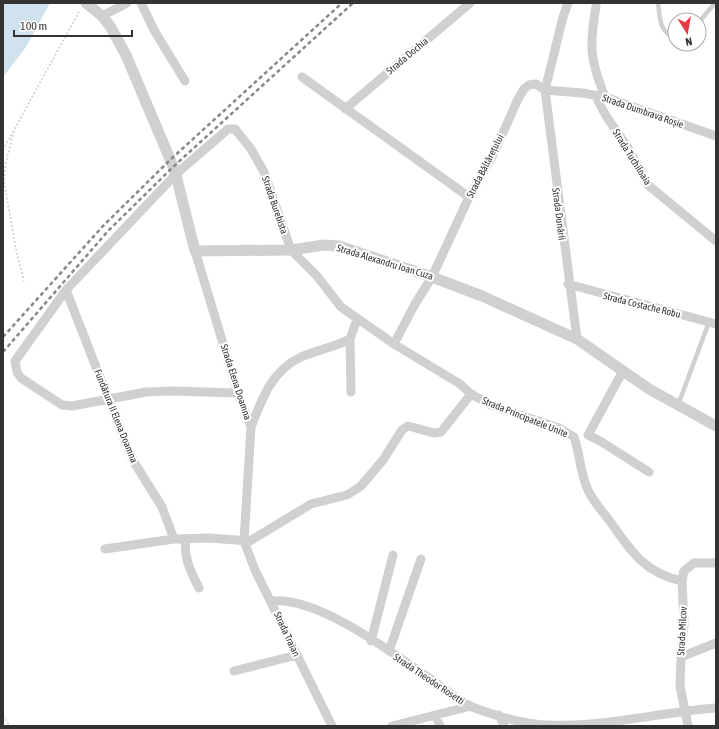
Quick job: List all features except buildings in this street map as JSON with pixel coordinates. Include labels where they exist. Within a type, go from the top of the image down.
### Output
[{"type":"street","points":[[102,16],[127,3]]},
{"type":"street","points":[[141,3],[154,30],[185,81]]},
{"type":"street","name":"Strada Dochia","points":[[345,109],[470,3]]},
{"type":"street","points":[[545,90],[563,17],[568,3]]},
{"type":"street","points":[[83,5],[102,16],[116,34],[126,55],[176,174],[195,250]]},
{"type":"street","points":[[596,6],[591,36],[591,54],[605,97]]},
{"type":"street","points":[[302,77],[469,197]]},
{"type":"street","name":"Strada Băltărețului","points":[[394,344],[415,304],[432,277],[469,197],[494,153],[524,89],[529,85],[536,84],[545,90]]},
{"type":"street","name":"Strada Dumbrava Roșie","points":[[545,90],[605,97],[716,136]]},
{"type":"street","name":"Strada Dunării","points":[[545,90],[568,284],[577,339]]},
{"type":"street","name":"Strada Tuchiloaia","points":[[594,95],[606,116],[627,146],[648,186],[716,240]]},
{"type":"street","name":"Strada Burebista","points":[[176,174],[228,129],[236,129],[264,172],[291,250]]},
{"type":"street","points":[[176,174],[66,290],[19,353],[15,361],[17,372],[22,378],[62,405],[72,406],[160,391],[238,393]]},
{"type":"street","name":"Strada Alexandru Ioan Cuza","points":[[195,250],[291,250],[324,245],[339,246],[432,277],[482,296],[577,339],[623,372],[678,407],[716,426]]},
{"type":"street","name":"Strada Elena Doamna","points":[[195,250],[238,393],[251,427],[244,541]]},
{"type":"street","name":"Strada Principatele Unite","points":[[291,250],[317,276],[341,307],[394,344],[447,375],[471,394],[490,405],[559,428],[574,437],[588,491],[629,548],[639,560],[651,569],[670,578],[682,581]]},
{"type":"street","name":"Strada Costache Robu","points":[[568,284],[713,323]]},
{"type":"street","name":"Fundătura II Elena Doamna","points":[[66,290],[134,462],[162,507],[174,539]]},
{"type":"street","points":[[351,392],[350,339],[357,319]]},
{"type":"street","points":[[251,427],[266,391],[276,375],[301,358],[350,339]]},
{"type":"street","points":[[588,435],[623,372]]},
{"type":"street","points":[[105,549],[186,538],[244,541],[254,539],[311,504],[347,495],[361,486],[383,460],[402,430],[408,426],[434,433],[441,432],[471,394]]},
{"type":"street","points":[[574,437],[588,435],[649,472]]},
{"type":"street","points":[[186,538],[184,548],[189,567],[199,588]]},
{"type":"street","name":"Strada Traian","points":[[244,541],[255,570],[272,601],[332,726]]},
{"type":"street","points":[[371,640],[393,555]]},
{"type":"street","points":[[389,652],[420,559]]},
{"type":"street","points":[[682,581],[684,571],[694,564],[716,563]]},
{"type":"street","name":"Strada Milcov","points":[[682,581],[684,624],[680,686],[688,726]]},
{"type":"street","name":"Strada Theodor Rosetti","points":[[272,601],[282,600],[320,611],[371,640],[471,706],[525,722],[551,725],[639,719],[684,710],[716,708]]},
{"type":"street","points":[[681,658],[716,644]]},
{"type":"street","points":[[234,671],[297,655]]},
{"type":"street","points":[[392,726],[471,706]]},
{"type":"street","points":[[435,715],[440,726]]},
{"type":"street","points":[[499,715],[504,726]]},
{"type":"street","points":[[631,726],[639,719]]},
{"type":"lane","points":[[658,3],[662,29],[667,33]]},
{"type":"lane","points":[[707,12],[714,3]]},
{"type":"lane","points":[[678,407],[713,323]]},
{"type":"path","points":[[3,150],[83,5]]},
{"type":"path","points":[[15,127],[5,166],[4,182],[16,249],[24,281]]},
{"type":"path","points":[[3,716],[10,726]]},
{"type":"water","points":[[3,3],[50,3],[26,47],[3,77]]},
{"type":"railway","points":[[3,337],[103,226],[170,160],[342,3]]},
{"type":"railway","points":[[3,352],[108,231],[173,167],[353,3]]}]
